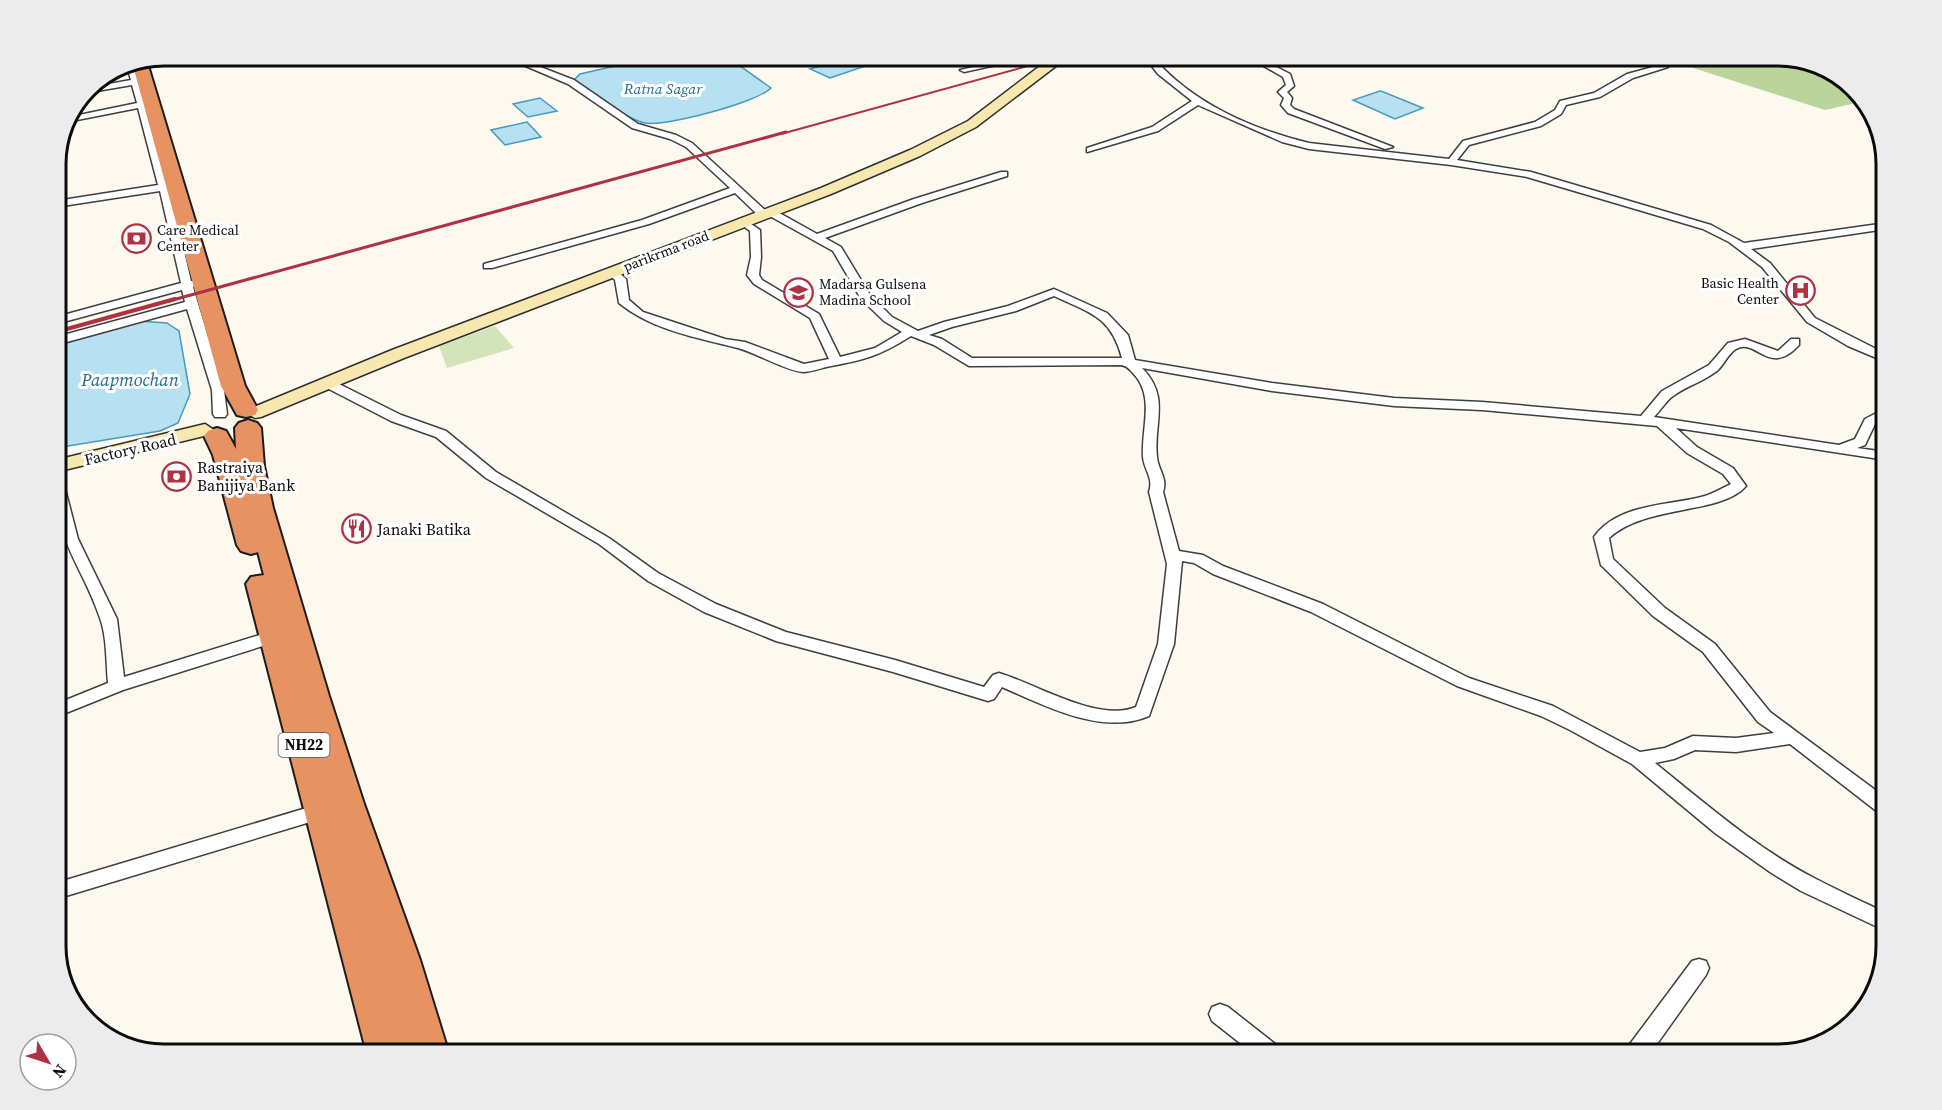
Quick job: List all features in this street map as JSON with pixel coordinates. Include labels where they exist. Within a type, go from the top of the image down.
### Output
[{"type":"highway","name":"NH22","points":[[140,69],[195,283],[233,386],[232,422],[226,455],[284,633],[333,807],[386,1044]]},
{"type":"highway","name":"NH22","points":[[333,807],[418,1015],[425,1044]]},
{"type":"street","points":[[531,66],[571,82],[635,126],[673,137],[689,145],[767,213],[818,237],[837,249],[864,297],[888,319],[914,334],[938,342],[969,362],[1130,363],[1272,387],[1394,402],[1482,406],[1653,421],[1876,455]]},
{"type":"street","points":[[964,70],[984,66]]},
{"type":"street","name":"parikrma road","points":[[232,422],[398,354],[868,173],[956,134],[1049,66]]},
{"type":"street","points":[[1156,66],[1198,101],[1229,119],[1296,144],[1406,156],[1528,174],[1693,222],[1721,233],[1774,273],[1791,298],[1811,320],[1851,343],[1876,354]]},
{"type":"street","points":[[1268,66],[1287,76],[1290,86],[1282,92],[1288,98],[1286,105],[1291,111],[1406,156]]},
{"type":"street","points":[[1451,162],[1466,144],[1473,140],[1540,123],[1555,116],[1563,104],[1597,95],[1630,75],[1662,66]]},
{"type":"street","name":"NH22","points":[[135,71],[141,80],[142,105],[164,187],[195,283],[191,304],[218,390],[232,422]]},
{"type":"street","points":[[103,88],[141,80]]},
{"type":"street","points":[[1090,150],[1155,129],[1198,101]]},
{"type":"street","points":[[77,118],[142,105]]},
{"type":"street","points":[[818,237],[1004,174]]},
{"type":"street","points":[[66,202],[164,187]]},
{"type":"street","points":[[488,266],[670,215],[715,200],[738,189]]},
{"type":"street","points":[[742,222],[755,230],[756,257],[753,275],[758,282],[814,316],[836,360]]},
{"type":"street","points":[[1742,247],[1876,227]]},
{"type":"street","points":[[329,384],[396,418],[441,434],[491,476],[612,547],[653,577],[711,608],[782,637],[895,666],[988,695],[999,680],[1088,712],[1120,718],[1138,715],[1143,711],[1167,644],[1175,564],[1156,492],[1159,484],[1150,457],[1154,414],[1148,380],[1130,363],[1122,335],[1103,315],[1054,292],[1012,309],[914,334],[861,357],[803,368],[741,345],[723,342],[639,314],[623,301],[620,279],[612,272]]},
{"type":"street","points":[[66,318],[195,283]]},
{"type":"street","points":[[66,338],[191,304]]},
{"type":"street","points":[[1653,421],[1667,394],[1713,368],[1732,346],[1744,343],[1777,355],[1784,354],[1795,342]]},
{"type":"street","points":[[1838,450],[1860,442],[1870,422],[1876,418]]},
{"type":"street","points":[[1653,421],[1692,450],[1728,471],[1739,486],[1709,499],[1653,508],[1609,528],[1601,537],[1606,561],[1659,612],[1709,648],[1764,717],[1876,800]]},
{"type":"street","name":"Factory Road","points":[[66,464],[232,422]]},
{"type":"street","points":[[66,520],[71,539],[109,619],[117,686]]},
{"type":"street","points":[[1174,555],[1198,559],[1218,570],[1317,608],[1463,682],[1547,711],[1638,759],[1722,828],[1777,866],[1808,885],[1876,917]]},
{"type":"street","points":[[66,707],[117,686],[284,633]]},
{"type":"street","points":[[1638,759],[1668,754],[1693,743],[1736,745],[1793,737]]},
{"type":"street","points":[[66,888],[333,807]]},
{"type":"street","points":[[1644,1044],[1699,968]]},
{"type":"street","points":[[1220,1014],[1258,1044]]},
{"type":"green space","points":[[1687,66],[1778,66],[1804,69],[1827,79],[1843,90],[1855,103],[1825,110]]},
{"type":"green space","points":[[495,326],[514,348],[447,368],[439,346]]},
{"type":"water","name":"Ratna Sagar","points":[[615,66],[740,66],[771,88],[749,100],[711,112],[671,121],[645,123],[607,105],[587,91],[575,79],[580,74]]},
{"type":"water","points":[[820,66],[865,66],[830,78],[810,69]]},
{"type":"water","points":[[1380,91],[1423,108],[1395,119],[1353,100]]},
{"type":"water","points":[[540,98],[557,111],[528,117],[513,104]]},
{"type":"water","points":[[527,122],[541,137],[505,145],[491,130]]},
{"type":"water","name":"Paapmochan","points":[[139,321],[167,323],[179,331],[190,394],[178,423],[160,431],[66,446],[66,343]]},
{"type":"railway","points":[[781,134],[1028,66]]},
{"type":"railway","points":[[169,301],[786,132]]},
{"type":"railway","points":[[66,329],[175,299]]},
{"type":"place","name":"Care Medical Center","points":[[136,238]]},
{"type":"place","name":"Basic Health Center","points":[[1800,291]]},
{"type":"place","name":"Madarsa Gulsena Madina School","points":[[798,292]]},
{"type":"place","name":"Rastraiya Banijiya Bank","points":[[176,476]]},
{"type":"place","name":"Janaki Batika","points":[[356,529]]}]
